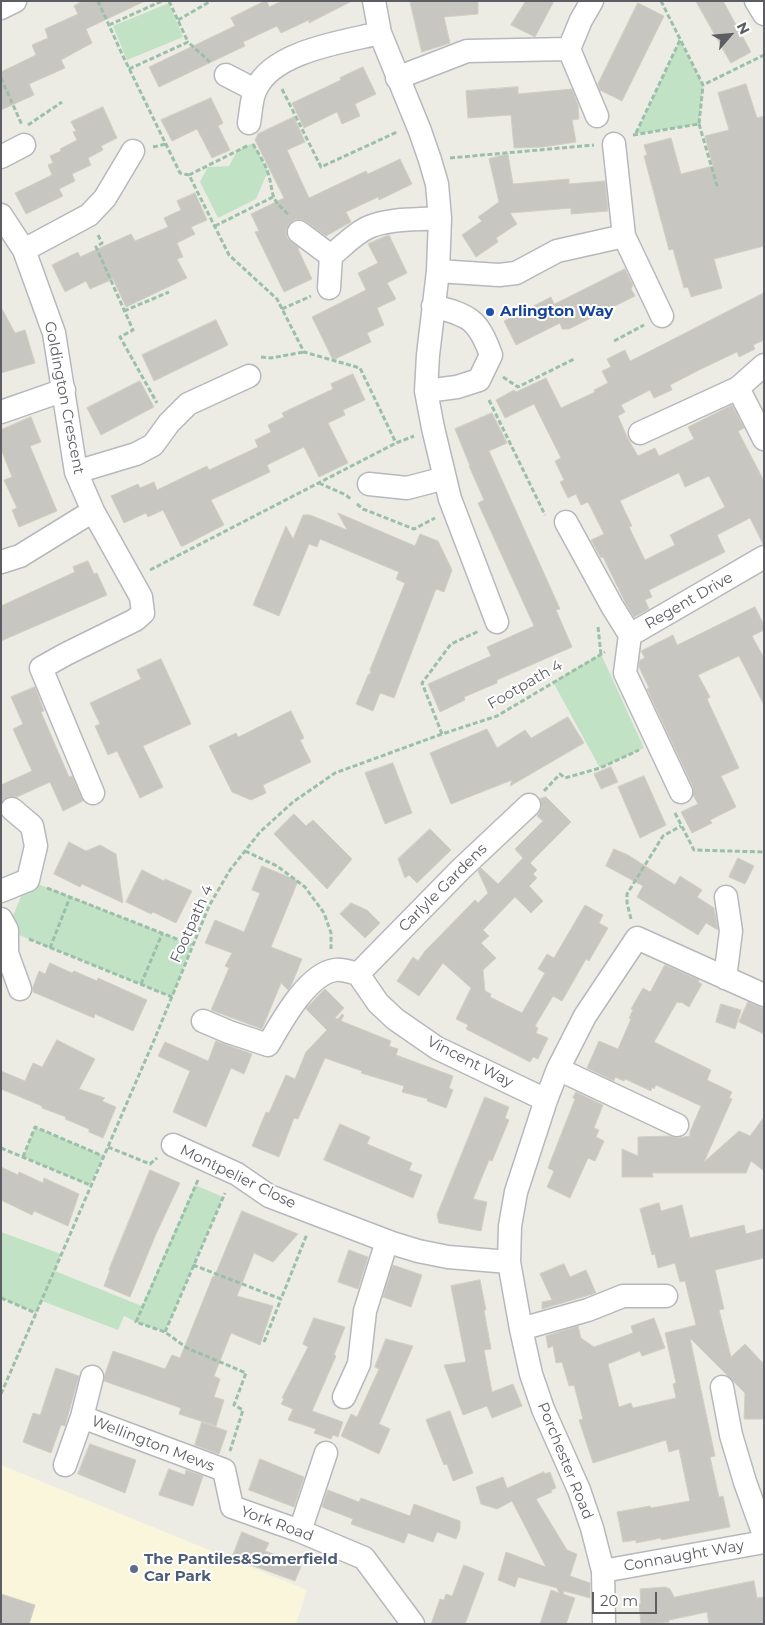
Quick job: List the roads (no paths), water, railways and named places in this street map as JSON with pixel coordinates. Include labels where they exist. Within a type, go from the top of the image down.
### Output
[{"type":"street","points":[[1,8],[15,1]]},
{"type":"street","points":[[374,1],[380,33],[417,123],[437,184],[440,218],[438,271],[428,355],[426,391],[433,428],[454,509],[497,622]]},
{"type":"street","points":[[592,1],[569,49],[597,116]]},
{"type":"street","points":[[756,1],[764,14]]},
{"type":"street","points":[[251,133],[255,90],[260,81],[272,68],[299,54],[380,33]]},
{"type":"street","points":[[397,78],[467,51],[569,49]]},
{"type":"street","points":[[226,75],[255,90]]},
{"type":"street","points":[[614,144],[624,236],[662,316]]},
{"type":"street","points":[[1,157],[24,145]]},
{"type":"street","points":[[24,250],[89,215],[105,198],[133,151]]},
{"type":"street","name":"Goldington Crescent","points":[[1,215],[24,250],[54,333],[76,472],[93,511],[141,596],[143,613],[135,620],[41,668],[93,793]]},
{"type":"street","points":[[329,288],[331,256],[348,240],[368,227],[386,222],[440,218]]},
{"type":"street","points":[[299,232],[331,256]]},
{"type":"street","points":[[438,271],[516,273],[557,251],[624,236]]},
{"type":"street","points":[[426,391],[457,387],[479,380],[491,355],[483,334],[472,320],[456,312],[433,306]]},
{"type":"street","points":[[640,433],[738,388],[764,365]]},
{"type":"street","points":[[76,472],[136,454],[153,445],[169,423],[188,404],[249,376]]},
{"type":"street","points":[[738,388],[764,439]]},
{"type":"street","points":[[1,412],[64,390]]},
{"type":"street","points":[[369,484],[407,488],[445,478]]},
{"type":"street","points":[[1,562],[20,556],[93,511]]},
{"type":"street","points":[[566,522],[630,635]]},
{"type":"street","name":"Regent Drive","points":[[681,792],[625,673],[630,635],[764,557]]},
{"type":"street","name":"Carlyle Gardens","points":[[358,974],[461,869],[529,805]]},
{"type":"street","points":[[1,891],[28,880],[36,846],[32,826],[12,809]]},
{"type":"street","points":[[726,897],[730,931],[725,978],[764,995]]},
{"type":"street","points":[[4,925],[7,953],[20,988]]},
{"type":"street","name":"Porchester Road","points":[[604,1624],[603,1571],[592,1528],[579,1490],[543,1409],[531,1374],[521,1329],[509,1262],[510,1226],[516,1192],[558,1069],[585,1016],[637,938],[725,978]]},
{"type":"street","points":[[203,1021],[268,1045],[292,1006],[322,975],[336,970],[358,974]]},
{"type":"street","name":"Vincent Way","points":[[358,974],[378,1003],[395,1019],[437,1048],[546,1100]]},
{"type":"street","points":[[558,1069],[677,1125]]},
{"type":"street","name":"Montpelier Close","points":[[173,1145],[238,1174],[269,1196],[387,1241],[418,1251],[440,1255],[509,1262]]},
{"type":"street","points":[[344,1397],[359,1364],[365,1311],[387,1241]]},
{"type":"street","points":[[521,1329],[588,1310],[622,1296],[666,1296]]},
{"type":"street","name":"Wellington Mews","points":[[65,1465],[82,1417],[92,1377]]},
{"type":"street","name":"Connaught Way","points":[[722,1387],[731,1435],[764,1536]]},
{"type":"street","name":"Wellington Mews","points":[[82,1417],[224,1470]]},
{"type":"street","points":[[300,1531],[326,1453]]},
{"type":"street","name":"York Road","points":[[224,1470],[232,1507],[300,1531],[364,1558],[413,1624]]},
{"type":"street","name":"Connaught Way","points":[[603,1571],[764,1542]]},
{"type":"place","name":"Arlington Way","points":[[490,312]]},
{"type":"place","name":"The Pantiles&Somerfield Car Park","points":[[134,1569]]}]
